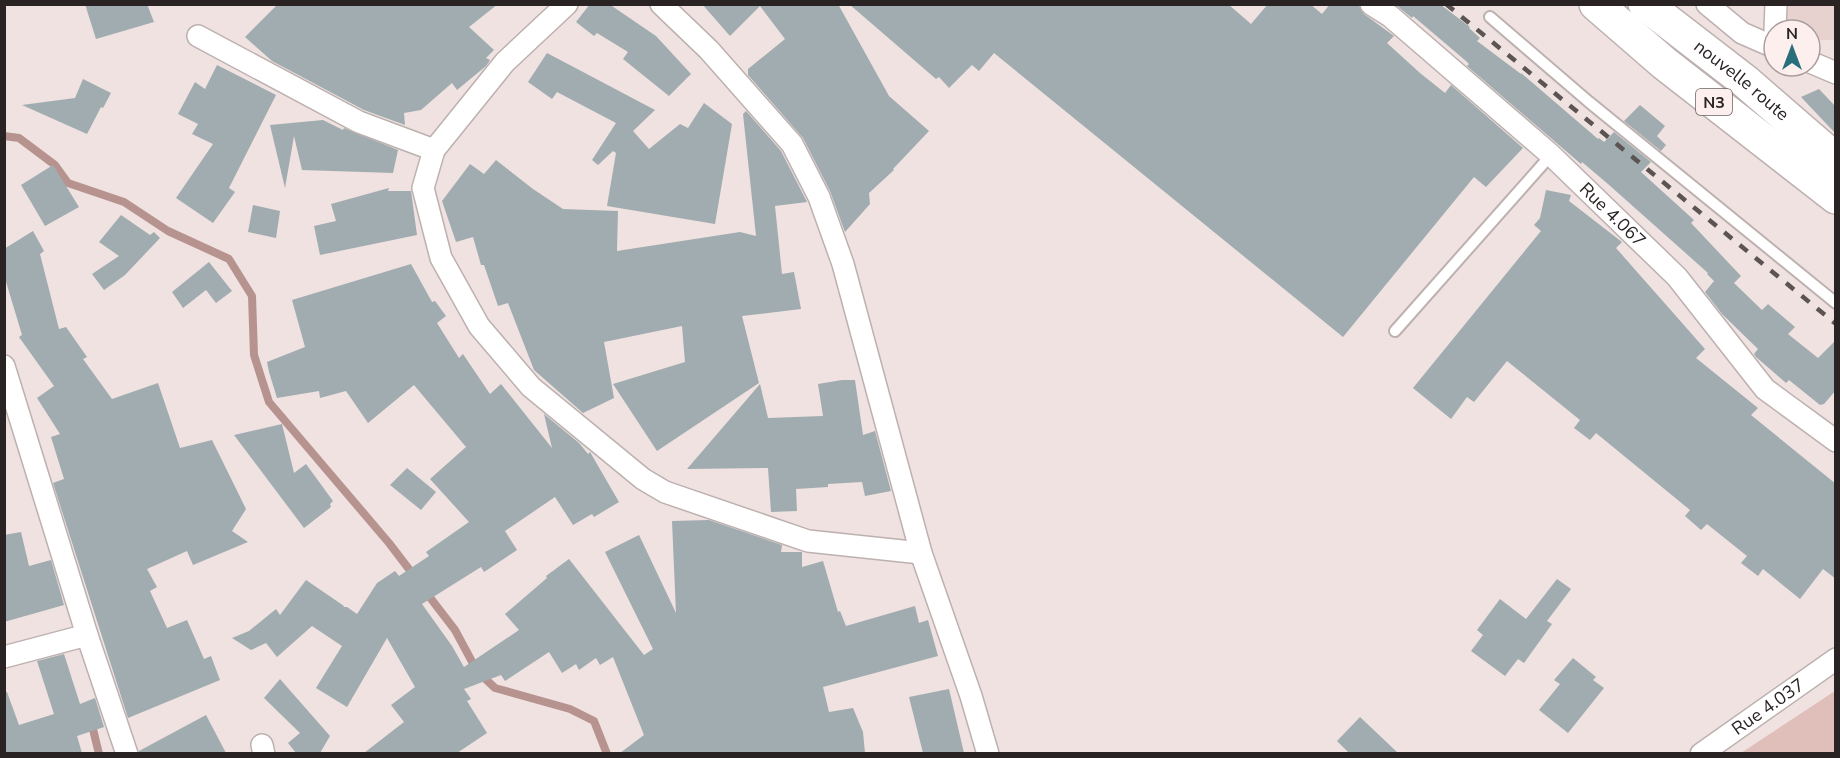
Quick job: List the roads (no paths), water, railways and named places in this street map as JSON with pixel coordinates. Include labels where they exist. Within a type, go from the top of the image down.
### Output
[{"type":"highway","name":"nouvelle route","points":[[1596,4],[1664,63],[1836,197]]},
{"type":"highway","name":"nouvelle route","points":[[1659,10],[1836,160]]},
{"type":"street","points":[[567,4],[505,62],[434,150],[423,188],[441,258],[479,326],[531,387],[643,478],[665,492],[808,541],[921,553]]},
{"type":"street","points":[[661,4],[709,50],[792,144],[819,197],[843,264],[921,553],[971,696],[988,753]]},
{"type":"street","name":"Rue 4.067","points":[[1371,4],[1390,16],[1551,155],[1677,277],[1764,389],[1836,441]]},
{"type":"street","points":[[1707,4],[1742,33],[1762,42]]},
{"type":"street","points":[[198,36],[358,122],[434,150]]},
{"type":"street","points":[[1822,67],[1836,73]]},
{"type":"street","points":[[4,366],[87,635],[127,753]]},
{"type":"street","points":[[4,657],[87,635]]},
{"type":"street","name":"Rue 4.037","points":[[1701,753],[1836,659]]},
{"type":"lane","points":[[1490,17],[1598,109],[1836,303]]},
{"type":"lane","points":[[1395,331],[1551,155]]},
{"type":"waterway","points":[[4,136],[19,138],[55,165],[68,183],[124,202],[168,231],[229,259],[252,296],[254,355],[269,402],[389,543],[415,577]]},
{"type":"waterway","points":[[425,591],[455,630],[477,671],[495,688],[570,709],[594,721],[607,754]]},
{"type":"waterway","points":[[91,721],[99,754]]},
{"type":"railway","points":[[1446,4],[1836,324]]}]
